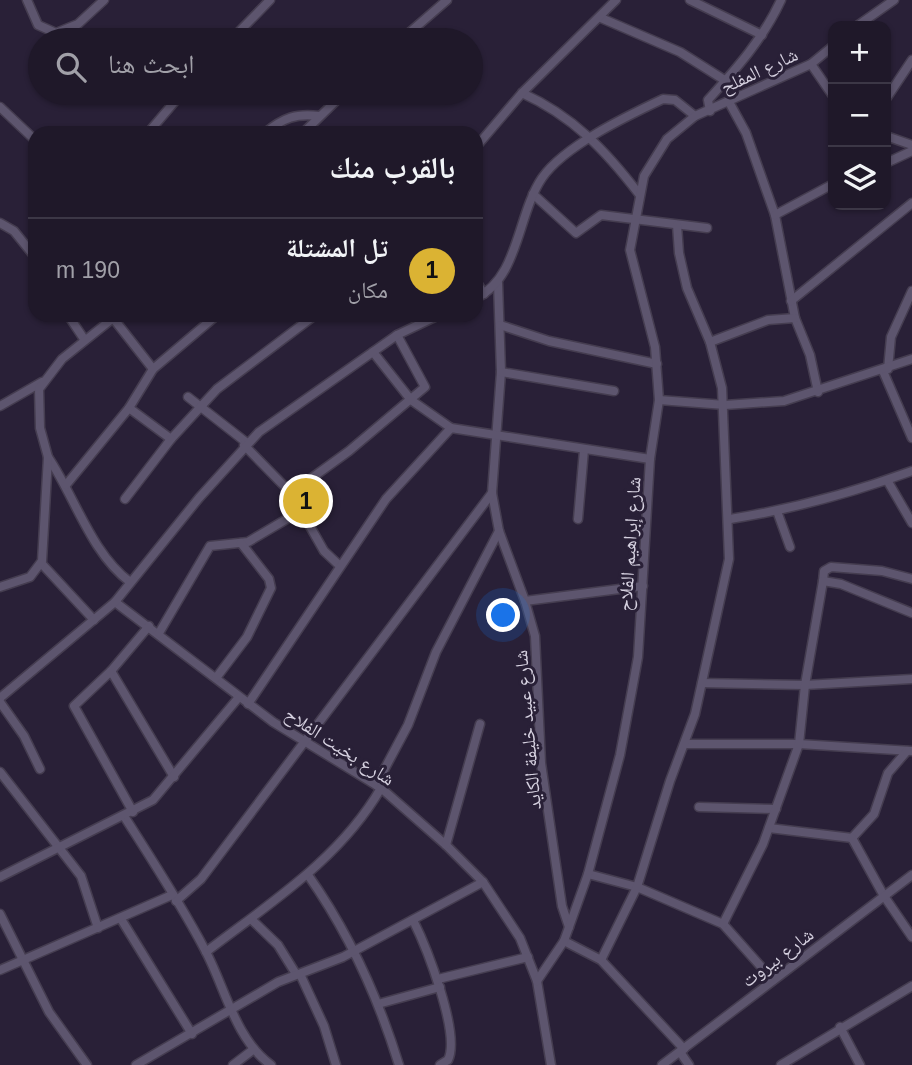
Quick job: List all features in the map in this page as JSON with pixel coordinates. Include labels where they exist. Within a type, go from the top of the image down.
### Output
[{"type":"street","points":[[27,0],[38,25],[45,28]]},
{"type":"street","points":[[68,28],[78,24],[104,0]]},
{"type":"street","points":[[243,28],[270,0]]},
{"type":"street","points":[[438,9],[441,0]]},
{"type":"street","points":[[415,28],[447,0]]},
{"type":"street","points":[[483,139],[523,93],[601,18],[616,0]]},
{"type":"street","points":[[690,0],[762,35]]},
{"type":"street","points":[[710,111],[708,100],[762,35],[781,0]]},
{"type":"street","points":[[864,21],[894,0]]},
{"type":"street","points":[[601,18],[680,52],[726,81]]},
{"type":"street","name":"شارع المفلح","points":[[695,116],[811,64],[828,50]]},
{"type":"street","points":[[891,92],[912,60]]},
{"type":"street","points":[[811,64],[828,89]]},
{"type":"street","points":[[523,93],[549,105],[592,137],[639,194]]},
{"type":"street","points":[[483,294],[498,283],[533,194],[543,176],[557,162],[592,137],[663,99],[676,100],[695,116]]},
{"type":"street","points":[[729,102],[746,134],[775,215],[795,318],[810,355],[818,392]]},
{"type":"street","points":[[154,126],[172,105]]},
{"type":"street","points":[[310,126],[331,105]]},
{"type":"street","points":[[0,107],[28,133]]},
{"type":"street","points":[[276,126],[299,114],[319,116]]},
{"type":"street","name":"شارع إبراهيم الفلاح","points":[[537,981],[564,942],[588,874],[620,755],[632,690],[643,586],[650,459],[659,401],[657,364],[631,250],[634,218],[639,194],[652,161],[667,139],[695,116]]},
{"type":"street","points":[[891,138],[912,145]]},
{"type":"street","points":[[891,161],[912,151]]},
{"type":"street","points":[[775,215],[828,187]]},
{"type":"street","points":[[533,194],[576,233],[601,215],[707,228]]},
{"type":"street","points":[[792,301],[912,203]]},
{"type":"street","points":[[0,223],[14,231],[28,248]]},
{"type":"street","points":[[601,960],[637,887],[670,781],[685,744],[702,683],[729,559],[725,405],[710,342],[687,288],[679,253],[677,225]]},
{"type":"street","name":"شارع عبيد خليفة الكايد","points":[[498,283],[501,372],[492,493],[499,531],[535,636],[541,763],[562,906],[569,927]]},
{"type":"street","points":[[912,290],[891,337],[885,370],[912,438]]},
{"type":"street","points":[[710,342],[768,320],[795,318]]},
{"type":"street","points":[[73,322],[85,339]]},
{"type":"street","points":[[0,587],[30,577],[41,563],[48,457],[37,404],[39,389],[85,339],[107,322]]},
{"type":"street","points":[[119,322],[153,369]]},
{"type":"street","points":[[66,485],[129,408],[153,369],[209,322]]},
{"type":"street","points":[[125,499],[200,406],[235,373],[307,322]]},
{"type":"street","points":[[40,769],[24,736],[0,700],[115,602],[246,444],[397,335],[424,322]]},
{"type":"street","points":[[499,325],[549,341],[657,364]]},
{"type":"street","points":[[290,493],[425,387],[425,382],[397,335]]},
{"type":"street","points":[[373,352],[411,400],[451,428],[650,459]]},
{"type":"street","points":[[659,401],[725,405],[784,401],[912,359]]},
{"type":"street","points":[[501,372],[614,391]]},
{"type":"street","points":[[0,406],[44,381]]},
{"type":"street","points":[[188,397],[246,444],[290,493],[324,551],[340,566]]},
{"type":"street","points":[[129,408],[171,439]]},
{"type":"street","points":[[248,704],[277,665],[386,499],[451,428]]},
{"type":"street","points":[[578,519],[584,450]]},
{"type":"street","points":[[48,457],[96,543],[130,582]]},
{"type":"street","points":[[730,519],[777,511],[912,471]]},
{"type":"street","points":[[887,480],[912,523]]},
{"type":"street","points":[[0,970],[174,898],[201,879],[492,493]]},
{"type":"street","points":[[159,633],[206,550],[216,544],[248,542],[302,510]]},
{"type":"street","points":[[777,511],[790,547]]},
{"type":"street","points":[[206,952],[308,875],[367,812],[408,725],[436,652],[499,531]]},
{"type":"street","points":[[216,678],[247,637],[271,588],[269,579],[240,543]]},
{"type":"street","points":[[41,563],[94,620]]},
{"type":"street","points":[[723,924],[769,828],[799,744],[805,685],[824,570],[831,566],[882,571],[912,579]]},
{"type":"street","points":[[824,581],[841,584],[912,613]]},
{"type":"street","points":[[525,601],[643,586]]},
{"type":"street","name":"شارع بخيت الفلاح","points":[[115,602],[159,633],[248,704],[303,742],[378,787],[446,845],[483,882],[505,913],[537,981],[551,1065]]},
{"type":"street","points":[[133,812],[74,708],[111,671],[149,626]]},
{"type":"street","points":[[111,671],[174,777]]},
{"type":"street","points":[[702,683],[805,685],[912,679]]},
{"type":"street","points":[[0,877],[153,800],[239,697]]},
{"type":"street","points":[[446,845],[480,724]]},
{"type":"street","points":[[685,744],[799,744],[910,751]]},
{"type":"street","points":[[852,838],[874,814],[888,773],[910,751]]},
{"type":"street","points":[[0,772],[81,876],[98,928]]},
{"type":"street","points":[[699,807],[776,809]]},
{"type":"street","points":[[124,816],[206,952],[232,1010],[254,1049],[271,1065]]},
{"type":"street","points":[[769,828],[852,838]]},
{"type":"street","points":[[852,838],[884,896],[912,937]]},
{"type":"street","points":[[588,874],[637,887],[723,924],[774,980]]},
{"type":"street","points":[[308,875],[354,950],[378,1004],[399,1065]]},
{"type":"street","name":"شارع بيروت","points":[[662,1065],[912,875]]},
{"type":"street","points":[[136,1065],[298,974],[354,950],[483,882]]},
{"type":"street","points":[[0,914],[49,1012],[87,1065]]},
{"type":"street","points":[[121,919],[192,1034]]},
{"type":"street","points":[[251,919],[278,945],[298,974],[324,1026],[336,1065]]},
{"type":"street","points":[[413,920],[439,983],[451,1055],[440,1065]]},
{"type":"street","points":[[564,942],[601,960],[682,1050],[689,1065]]},
{"type":"street","points":[[378,1004],[528,957]]},
{"type":"street","points":[[781,1065],[912,986]]},
{"type":"street","points":[[840,1027],[860,1065]]},
{"type":"street","points":[[233,1065],[254,1049]]},
{"type":"place","name":"تل المشتلة","points":[[306,501]]}]
